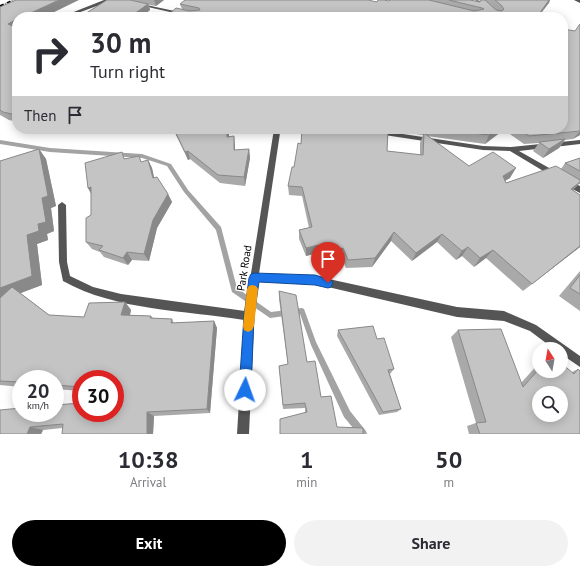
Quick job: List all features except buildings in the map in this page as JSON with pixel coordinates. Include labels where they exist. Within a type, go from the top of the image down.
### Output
[{"type":"street","points":[[75,12],[95,4],[112,0],[119,1]]},
{"type":"street","points":[[477,0],[493,12]]},
{"type":"street","points":[[576,0],[580,2]]},
{"type":"street","points":[[131,3],[174,12]]},
{"type":"street","name":"Park Road","points":[[243,434],[250,303],[277,134]]},
{"type":"street","points":[[394,134],[483,148],[511,149],[580,142]]},
{"type":"street","points":[[511,149],[580,190]]},
{"type":"street","points":[[62,205],[63,262],[66,278],[78,285],[103,294],[134,300],[249,316]]},
{"type":"street","points":[[254,282],[315,280],[457,312],[504,316],[533,328],[580,362]]},
{"type":"waterway","points":[[0,142],[50,150],[142,156],[169,165],[186,191],[219,229],[234,290],[270,315],[302,311],[313,343],[347,414],[363,434]]},
{"type":"railway","points":[[0,6],[14,0]]},
{"type":"slow traffic","points":[[248,326],[252,289]]},
{"type":"route","points":[[245,390],[250,303],[254,278],[315,280],[328,283]]}]
